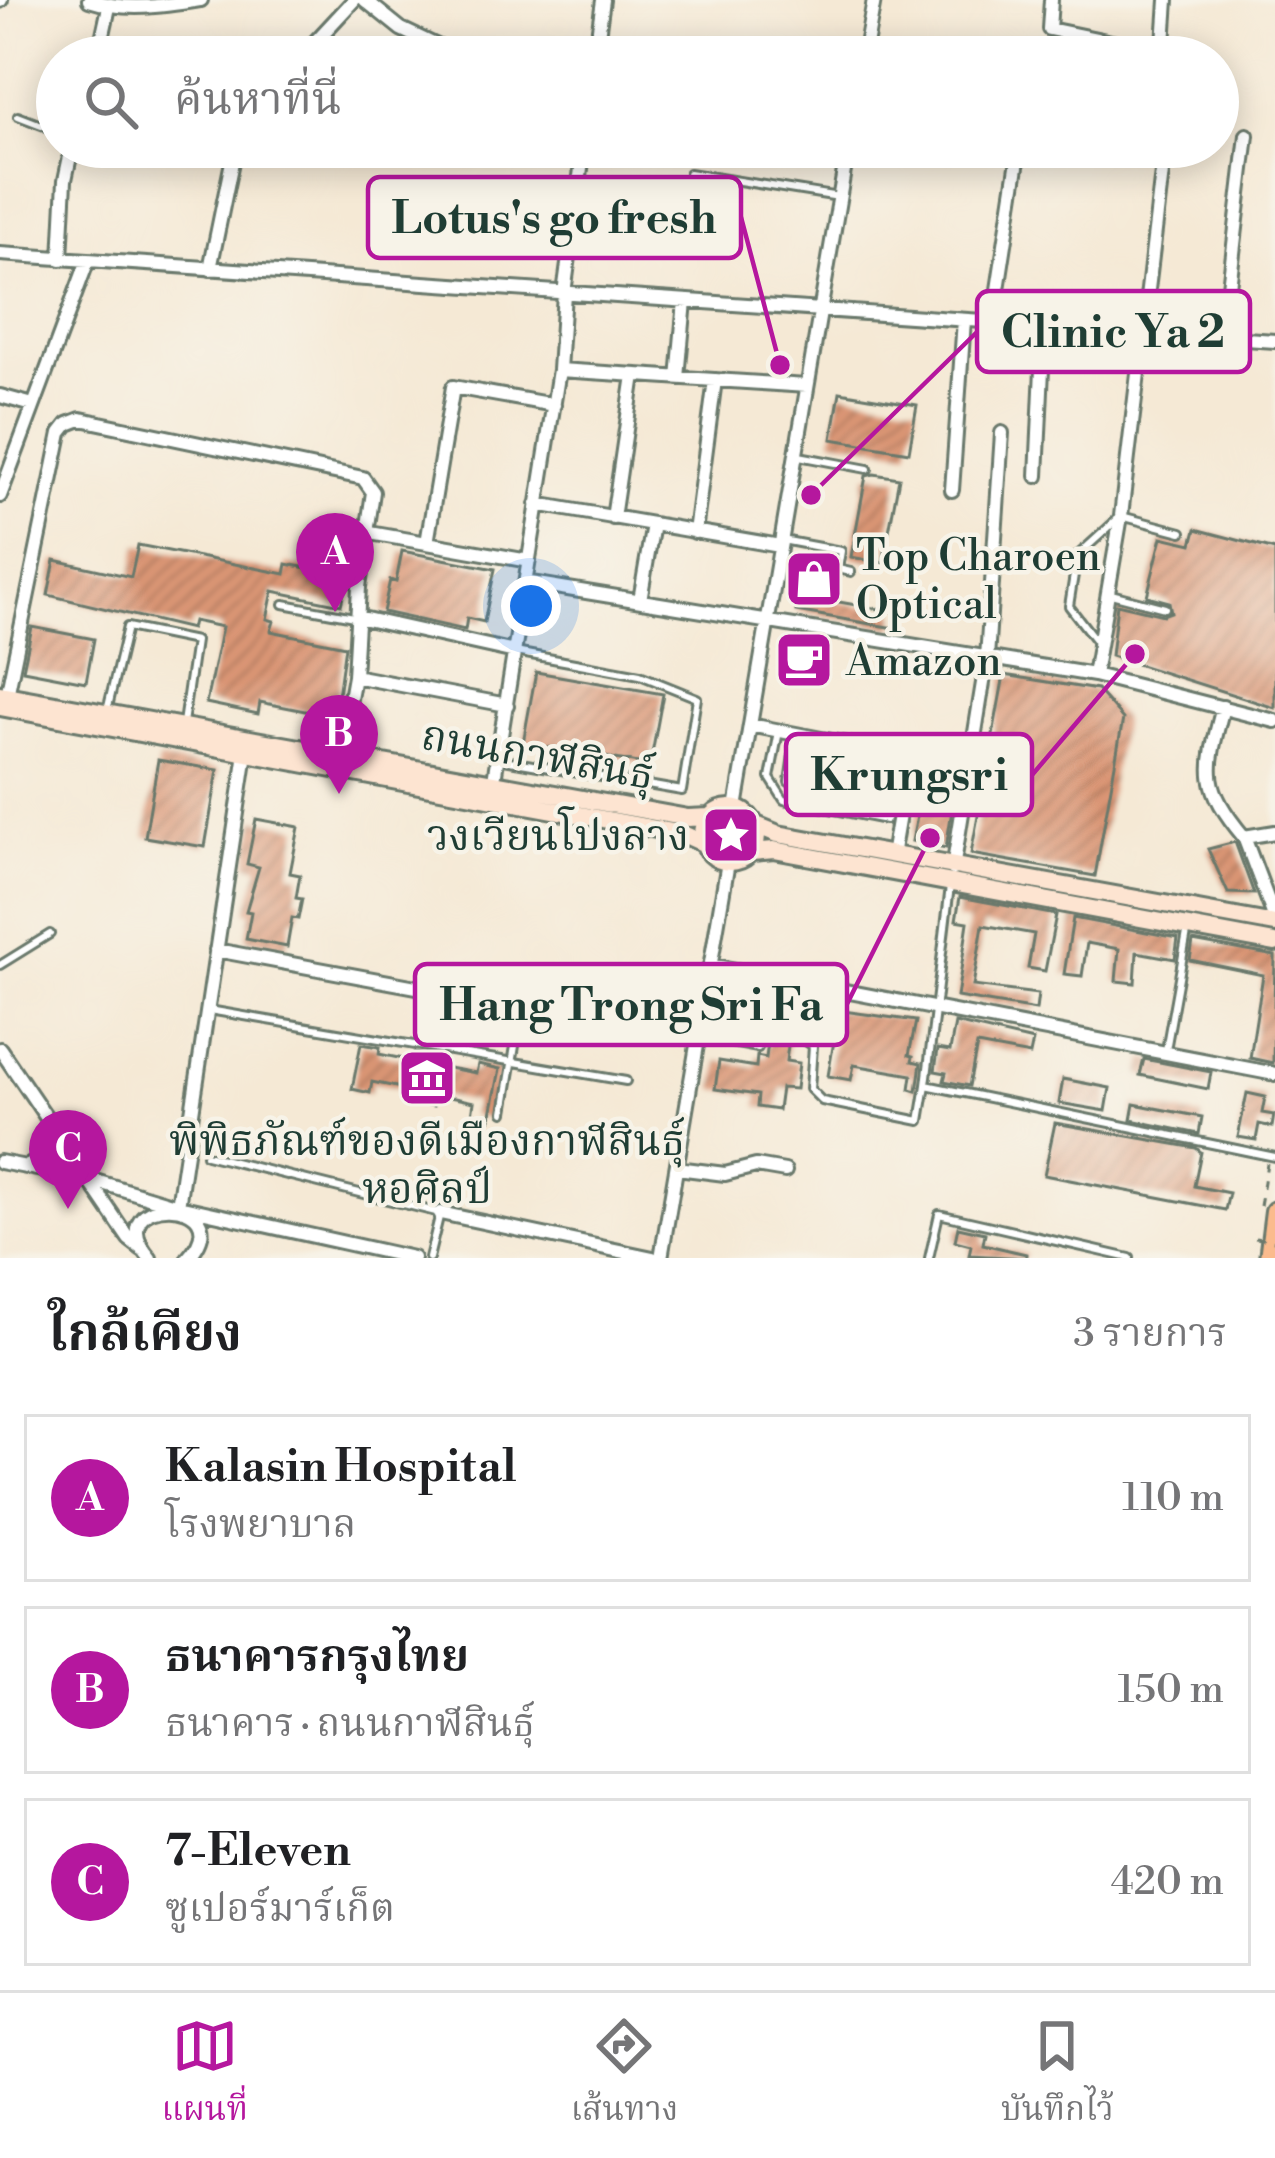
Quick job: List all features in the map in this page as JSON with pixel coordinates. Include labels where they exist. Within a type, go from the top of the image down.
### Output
[{"type":"main road","name":"ถนนกาฬสินธุ์","points":[[2,699],[181,734],[340,754],[705,844]]},
{"type":"main road","name":"ถนนกาฬสินธุ์","points":[[181,734],[246,753],[492,791],[710,817]]},
{"type":"main road","points":[[756,825],[758,835],[746,858],[728,862],[712,855],[705,844],[703,832],[710,817],[736,808],[756,825],[778,834],[1275,943]]},
{"type":"main road","points":[[752,852],[774,850],[1275,921]]},
{"type":"main road","points":[[1267,1214],[1269,1258]]},
{"type":"street","points":[[88,0],[137,8],[201,0]]},
{"type":"street","points":[[321,36],[354,0]]},
{"type":"street","points":[[364,0],[416,36]]},
{"type":"street","points":[[599,36],[603,0]]},
{"type":"street","points":[[868,36],[874,0]]},
{"type":"street","points":[[1051,0],[1049,29],[1083,36]]},
{"type":"street","points":[[1165,36],[1167,0]]},
{"type":"street","points":[[102,36],[108,3]]},
{"type":"street","points":[[1223,338],[1247,135]]},
{"type":"street","points":[[62,259],[68,168]]},
{"type":"street","points":[[210,269],[231,168]]},
{"type":"street","points":[[492,791],[554,405],[581,168]]},
{"type":"street","points":[[736,808],[844,168]]},
{"type":"street","points":[[993,322],[1017,168]]},
{"type":"street","points":[[1094,675],[1121,515],[1163,168]]},
{"type":"street","points":[[0,254],[1275,341]]},
{"type":"street","points":[[0,496],[88,260]]},
{"type":"street","points":[[678,378],[685,301]]},
{"type":"street","points":[[952,490],[964,320]]},
{"type":"street","points":[[1037,476],[1044,326]]},
{"type":"street","points":[[559,370],[807,386]]},
{"type":"street","points":[[613,518],[634,374]]},
{"type":"street","points":[[695,532],[715,380]]},
{"type":"street","points":[[427,543],[453,387],[554,405]]},
{"type":"street","points":[[0,396],[34,406]]},
{"type":"street","points":[[2,699],[61,433],[80,419],[363,478],[373,493],[370,532],[340,754]]},
{"type":"street","points":[[952,874],[987,658],[1002,433]]},
{"type":"street","points":[[538,504],[780,543]]},
{"type":"street","points":[[640,601],[652,524]]},
{"type":"street","points":[[370,532],[529,561]]},
{"type":"street","points":[[525,582],[1094,675],[1275,721]]},
{"type":"street","points":[[357,617],[515,652]]},
{"type":"street","points":[[354,676],[507,705]]},
{"type":"street","points":[[1222,707],[1208,768],[1225,814],[1244,836],[1275,921]]},
{"type":"street","points":[[750,725],[909,756],[921,753],[970,761]]},
{"type":"street","points":[[178,1206],[246,753]]},
{"type":"street","points":[[892,856],[909,756]]},
{"type":"street","points":[[1244,836],[1275,832]]},
{"type":"street","points":[[440,1213],[657,1258],[677,1168],[728,862]]},
{"type":"street","points":[[216,950],[698,1039]]},
{"type":"street","points":[[710,965],[1275,1074]]},
{"type":"street","points":[[0,1049],[129,1239],[146,1253]]},
{"type":"street","points":[[21,1168],[52,1154],[55,1130]]},
{"type":"street","points":[[0,1162],[88,1179],[178,1206],[194,1217],[200,1236]]},
{"type":"street","points":[[677,1168],[725,1174],[756,1166],[785,1171]]},
{"type":"street","points":[[146,1253],[140,1229],[149,1212],[168,1205],[413,1258]]},
{"type":"street","points":[[188,1258],[200,1236],[215,1222],[245,1219]]},
{"type":"lane","points":[[18,116],[36,123]]},
{"type":"lane","points":[[689,173],[839,196]]},
{"type":"lane","points":[[795,455],[868,469]]},
{"type":"lane","points":[[1099,645],[1069,605],[1077,556],[1121,515],[1182,532]]},
{"type":"lane","points":[[780,543],[841,551],[838,569],[851,572]]},
{"type":"lane","points":[[1108,593],[1165,608]]},
{"type":"lane","points":[[284,604],[357,617]]},
{"type":"lane","points":[[105,720],[127,627],[195,641],[181,734]]},
{"type":"lane","points":[[498,759],[682,791],[697,698],[640,675],[515,652]]},
{"type":"lane","points":[[779,731],[770,778],[784,800],[886,820],[890,801],[788,782],[796,734]]},
{"type":"lane","points":[[622,806],[626,782]]},
{"type":"lane","points":[[761,1026],[792,1031],[813,1046],[810,1089],[822,1102],[920,1121],[952,874]]},
{"type":"lane","points":[[1165,1053],[1188,926]]},
{"type":"lane","points":[[0,965],[50,934]]},
{"type":"lane","points":[[739,970],[726,1042],[758,1048],[770,976]]},
{"type":"lane","points":[[503,1112],[522,1006]]},
{"type":"lane","points":[[207,1010],[626,1081]]},
{"type":"lane","points":[[926,1085],[1271,1156]]},
{"type":"lane","points":[[206,1156],[440,1213],[429,1258]]},
{"type":"lane","points":[[929,1258],[939,1214],[1130,1258]]},
{"type":"path","points":[[1267,1214],[1271,1156]]},
{"type":"path","points":[[1255,1238],[1275,1241]]},
{"type":"building","points":[[840,392],[917,405],[909,452],[832,439]]},
{"type":"building","points":[[866,476],[899,478],[883,563],[851,557]]},
{"type":"building","points":[[1196,529],[1275,550],[1275,708],[1111,656],[1117,604],[1163,615],[1171,612],[1169,602],[1147,596],[1162,537],[1192,544]]},
{"type":"building","points":[[138,545],[285,574],[287,564],[348,576],[341,605],[273,591],[267,619],[274,621],[271,631],[345,646],[335,717],[260,702],[258,714],[206,703],[222,627],[193,621],[191,629],[48,595],[55,560],[131,577]]},
{"type":"building","points":[[402,551],[495,569],[484,622],[467,618],[465,630],[383,612]]},
{"type":"building","points":[[805,560],[828,564],[822,599],[896,612],[894,628],[796,611]]},
{"type":"building","points":[[32,627],[94,639],[86,682],[23,670]]},
{"type":"building","points":[[536,672],[663,694],[650,765],[523,743]]},
{"type":"building","points":[[1004,675],[1097,690],[1123,719],[1095,876],[971,854]]},
{"type":"building","points":[[158,760],[218,770],[205,847],[145,837]]},
{"type":"building","points":[[927,767],[958,772],[946,848],[912,841]]},
{"type":"building","points":[[256,819],[299,827],[290,873],[300,875],[296,898],[302,899],[298,919],[292,918],[287,947],[246,939],[251,912],[246,911],[259,867],[247,864]]},
{"type":"building","points":[[1235,842],[1254,894],[1228,893],[1208,849]]},
{"type":"building","points":[[960,897],[1056,915],[1045,971],[1028,968],[1034,934],[983,925],[973,986],[1038,994],[1036,1010],[957,997],[968,922],[956,920]]},
{"type":"building","points":[[1073,918],[1178,938],[1175,959],[1137,952],[1135,983],[1116,981],[1119,949],[1087,943],[1082,976],[1064,974]]},
{"type":"building","points":[[1193,941],[1275,956],[1273,1063],[1250,1058],[1263,975],[1190,960]]},
{"type":"building","points":[[807,1006],[916,1021],[909,1055],[921,1063],[917,1091],[910,1089],[912,1075],[854,1065],[851,1080],[828,1076],[835,1035],[803,1029]]},
{"type":"building","points":[[955,1023],[1033,1041],[1030,1055],[977,1045],[969,1086],[944,1081],[946,1073],[935,1071],[938,1049],[950,1051]]},
{"type":"building","points":[[769,1035],[789,1038],[786,1061],[799,1063],[796,1089],[781,1088],[778,1110],[757,1107],[758,1095],[715,1089],[719,1061],[756,1067],[757,1056],[766,1058]]},
{"type":"building","name":"พิพิธภัณฑ์ของดีเมืองกาฬสินธุ์ หอศิลป์","points":[[361,1044],[380,1047],[379,1054],[413,1061],[414,1053],[445,1058],[443,1067],[476,1073],[478,1064],[500,1069],[490,1119],[472,1115],[474,1102],[435,1094],[433,1106],[409,1101],[411,1090],[372,1082],[370,1093],[352,1089]]},
{"type":"building","points":[[1144,1059],[1211,1072],[1208,1089],[1140,1075]]},
{"type":"building","points":[[1063,1079],[1110,1088],[1106,1111],[1059,1103]]},
{"type":"building","points":[[1247,1093],[1265,1097],[1262,1113],[1274,1115],[1272,1127],[1259,1124],[1256,1140],[1238,1137]]},
{"type":"building","points":[[1134,1104],[1202,1117],[1199,1134],[1131,1120]]},
{"type":"building","points":[[1055,1123],[1196,1148],[1201,1152],[1194,1186],[1229,1193],[1225,1210],[1044,1175]]},
{"type":"building","points":[[958,1227],[985,1233],[983,1244],[1026,1254],[1026,1258],[969,1255],[971,1245],[955,1241]]},
{"type":"place","name":"Lotus's go fresh","points":[[780,365]]},
{"type":"place","name":"Clinic Ya 2","points":[[811,495]]},
{"type":"place","name":"Top Charoen Optical","points":[[814,579]]},
{"type":"place","name":"Kalasin Hospital","points":[[335,612]]},
{"type":"place","name":"Krungsri","points":[[1135,654]]},
{"type":"place","name":"Amazon","points":[[804,660]]},
{"type":"place","name":"ธนาคารกรุงไทย","points":[[339,794]]},
{"type":"place","name":"วงเวียนโปงลาง","points":[[731,835]]},
{"type":"place","name":"Hang Trong Sri Fa","points":[[930,838]]},
{"type":"place","name":"พิพิธภัณฑ์ของดีเมืองกาฬสินธุ์ หอศิลป์","points":[[427,1078]]},
{"type":"place","name":"7-Eleven","points":[[68,1209]]}]
